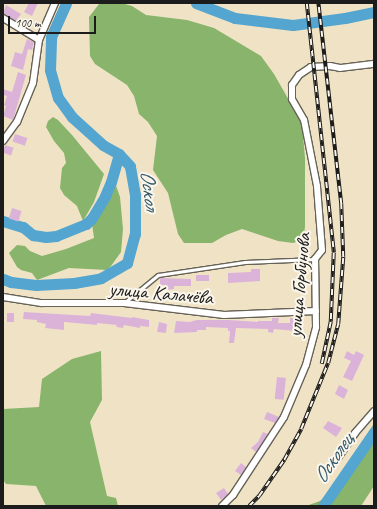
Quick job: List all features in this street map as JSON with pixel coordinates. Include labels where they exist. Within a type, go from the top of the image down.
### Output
[{"type":"street","points":[[3,141],[17,122],[33,83],[39,40],[55,3]]},
{"type":"street","points":[[3,18],[39,40]]},
{"type":"street","name":"улица Горбунова","points":[[222,506],[232,495],[284,417],[306,365],[316,327],[315,259],[322,250],[318,186],[304,120],[292,99],[292,85],[299,75],[311,68],[330,66],[340,68],[374,64]]},
{"type":"street","name":"улица Калачёва","points":[[3,297],[42,303],[124,303],[224,315],[316,311]]},
{"type":"street","points":[[303,348],[310,349]]},
{"type":"street","points":[[335,462],[354,433],[374,411]]},
{"type":"lane","points":[[124,303],[158,275],[245,262],[315,259]]},
{"type":"green space","points":[[121,3],[132,6],[146,15],[187,20],[214,28],[261,56],[274,74],[302,123],[305,158],[305,227],[303,240],[293,243],[278,241],[242,229],[226,235],[212,243],[184,243],[178,234],[168,193],[153,170],[157,136],[148,122],[139,114],[134,96],[127,85],[95,64],[90,56],[89,17],[99,4]]},
{"type":"green space","points":[[53,117],[58,120],[72,135],[104,174],[94,202],[83,221],[77,206],[64,195],[60,188],[62,168],[66,163],[64,153],[54,141],[46,127],[48,121]]},
{"type":"green space","points":[[113,177],[120,197],[123,229],[121,252],[107,270],[69,268],[37,280],[32,273],[21,270],[17,267],[9,253],[17,245],[25,246],[30,251],[42,256],[66,249],[94,238],[92,224],[102,206]]},
{"type":"green space","points":[[101,351],[102,400],[90,422],[107,496],[116,498],[118,506],[46,506],[36,486],[6,484],[3,480],[3,409],[39,407],[42,379],[72,359]]},
{"type":"green space","points":[[374,423],[374,486],[361,506],[306,506],[320,501],[336,487]]},
{"type":"building","points":[[29,3],[38,3],[32,16],[24,12]]},
{"type":"building","points":[[6,5],[21,14],[16,21],[3,14]]},
{"type":"building","points":[[27,39],[34,42],[32,50],[28,49],[23,70],[11,66],[15,52],[22,54]]},
{"type":"building","points":[[18,72],[26,75],[13,120],[3,116],[7,96],[3,95],[3,89],[12,92]]},
{"type":"building","points":[[15,134],[27,138],[25,146],[13,142]]},
{"type":"building","points":[[5,145],[14,148],[11,155],[3,153]]},
{"type":"building","points":[[12,208],[22,211],[18,221],[9,219]]},
{"type":"building","points":[[251,269],[260,269],[260,281],[228,283],[228,273],[251,272]]},
{"type":"building","points":[[196,275],[209,275],[209,281],[196,281]]},
{"type":"building","points":[[160,278],[191,279],[191,286],[174,286],[174,289],[165,290],[165,285],[160,285]]},
{"type":"building","points":[[24,312],[90,316],[91,313],[132,317],[149,320],[149,327],[140,326],[140,328],[124,325],[123,328],[116,327],[117,325],[64,322],[64,330],[45,328],[46,324],[37,322],[37,320],[23,319]]},
{"type":"building","points":[[7,313],[14,313],[14,322],[7,322]]},
{"type":"building","points":[[272,318],[279,318],[278,323],[290,323],[290,318],[296,318],[296,331],[274,329],[273,333],[268,332],[268,329],[236,328],[234,343],[229,343],[230,331],[228,331],[228,328],[206,327],[206,330],[197,330],[197,332],[174,333],[176,321],[189,322],[197,320],[229,320],[258,322],[272,321]]},
{"type":"building","points":[[159,322],[167,324],[166,333],[157,332]]},
{"type":"building","points":[[347,351],[354,355],[356,351],[364,355],[352,381],[343,377],[351,361],[344,358]]},
{"type":"building","points":[[277,377],[286,378],[284,400],[275,399]]},
{"type":"building","points":[[339,385],[348,390],[344,399],[335,394]]},
{"type":"building","points":[[267,412],[279,417],[275,423],[264,419]]},
{"type":"building","points":[[328,421],[342,428],[336,437],[323,428]]},
{"type":"building","points":[[263,432],[268,434],[256,452],[251,448],[258,442]]},
{"type":"building","points":[[241,463],[246,467],[241,475],[235,471]]},
{"type":"building","points":[[224,488],[228,494],[221,500],[216,493]]},
{"type":"waterway","name":"Оскол","points":[[3,279],[11,282],[36,285],[74,283],[101,278],[127,263],[135,234],[135,195],[130,166],[119,154],[103,145],[72,117],[58,98],[50,70],[51,37],[66,3]]},
{"type":"waterway","name":"Оскол","points":[[196,3],[235,18],[293,25],[345,18],[374,12]]},
{"type":"waterway","points":[[3,221],[23,227],[33,235],[46,237],[56,236],[86,224],[92,218],[105,196],[111,182],[119,154]]},
{"type":"waterway","name":"Осколец","points":[[323,506],[374,432]]},
{"type":"railway","points":[[307,3],[334,253],[331,322],[322,364]]},
{"type":"railway","points":[[249,506],[259,496],[284,460],[301,429],[328,363],[338,324],[343,257],[341,204],[318,3]]}]
